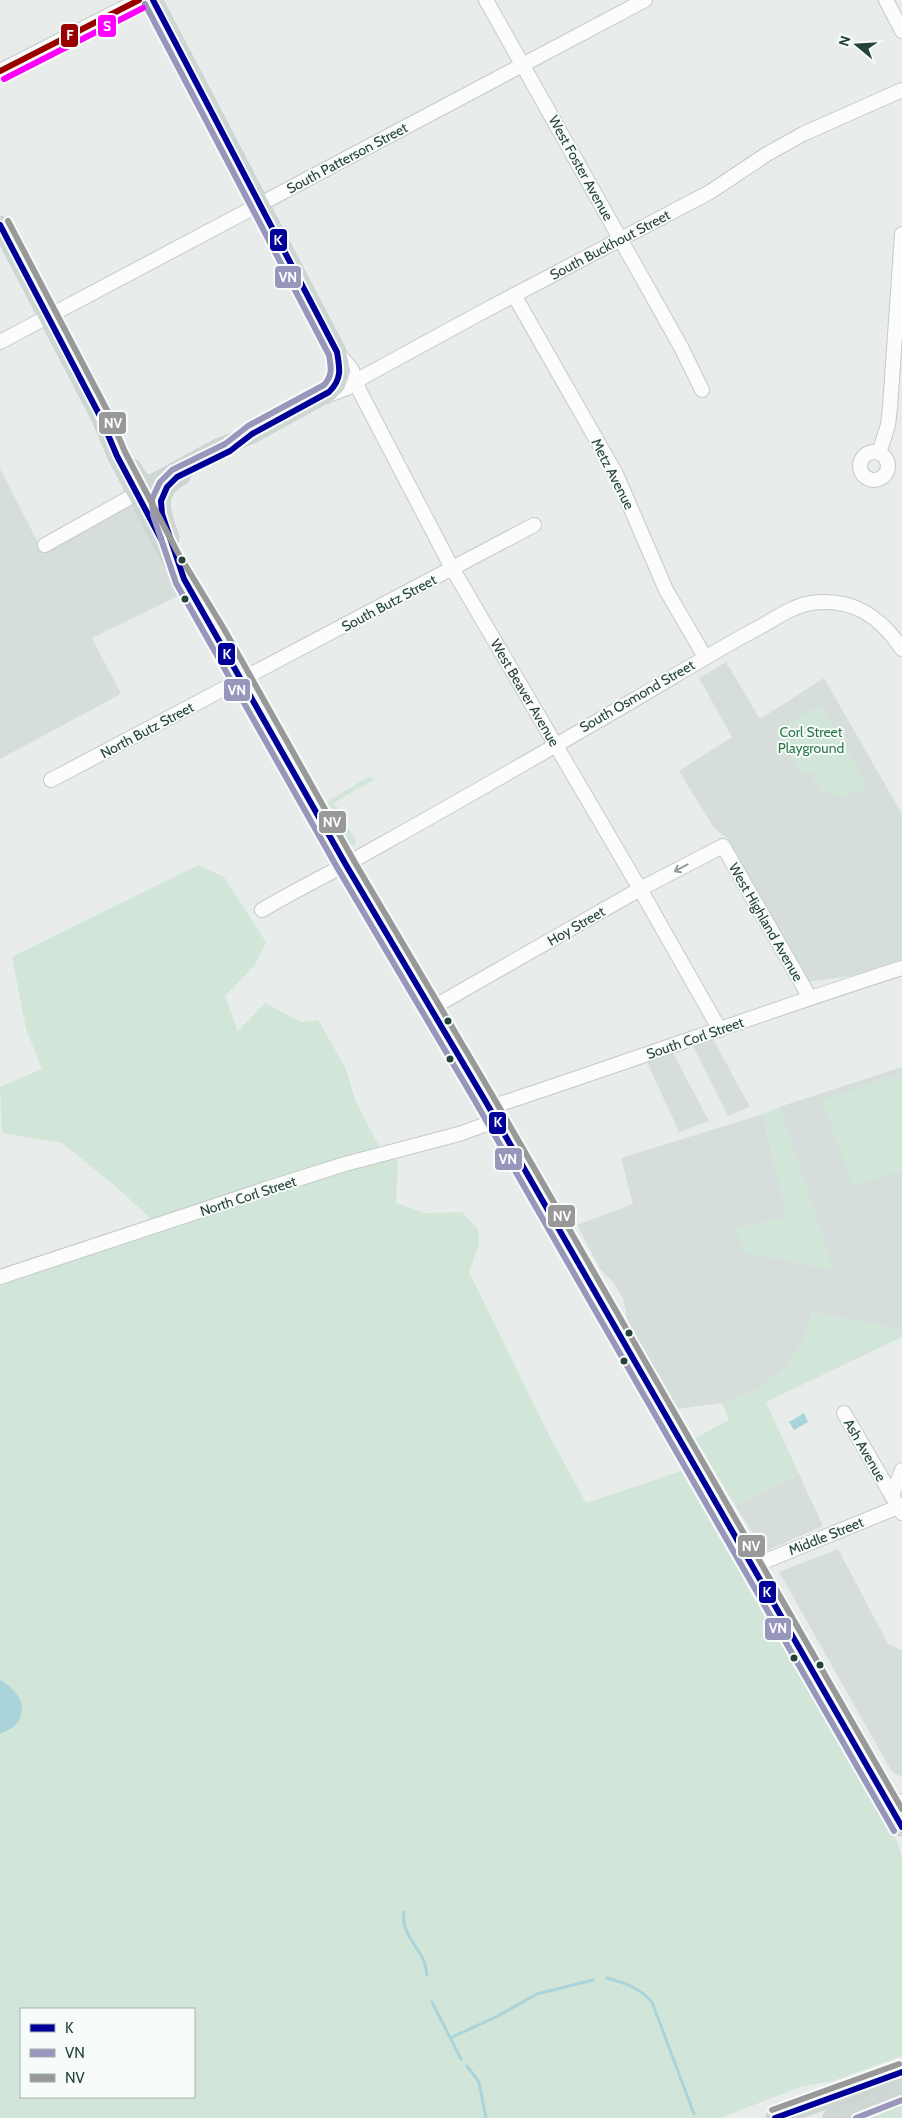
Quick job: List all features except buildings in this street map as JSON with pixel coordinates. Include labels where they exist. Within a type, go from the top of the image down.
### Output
[{"type":"main road","name":"West Beaver Avenue","points":[[153,0],[337,352],[340,365],[348,379]]},
{"type":"main road","points":[[0,225],[49,316],[100,416],[117,456],[170,557],[242,679],[346,865],[492,1113],[753,1566],[897,1805],[902,1827]]},
{"type":"main road","name":"South Buckhout Street","points":[[252,434],[332,391],[348,379]]},
{"type":"main road","points":[[100,416],[140,481],[149,484],[216,449],[252,434]]},
{"type":"main road","points":[[184,579],[162,514],[161,500],[164,492],[177,478],[230,451],[252,434]]},
{"type":"main road","points":[[775,2118],[902,2072]]},
{"type":"main road","points":[[832,2118],[902,2092]]},
{"type":"street","points":[[0,71],[139,0]]},
{"type":"street","name":"West Foster Avenue","points":[[486,0],[682,347],[702,390]]},
{"type":"street","name":"South Patterson Street","points":[[0,342],[645,0]]},
{"type":"street","points":[[886,0],[902,31]]},
{"type":"street","name":"South Buckhout Street","points":[[348,379],[621,240],[710,192],[767,154],[803,134],[902,90]]},
{"type":"street","points":[[880,453],[890,407],[902,234]]},
{"type":"street","name":"Metz Avenue","points":[[514,295],[616,474],[666,590],[704,657]]},
{"type":"street","name":"West Beaver Avenue","points":[[348,379],[370,411],[452,568],[720,1030]]},
{"type":"street","points":[[45,545],[138,494],[154,483]]},
{"type":"street","name":"South Butz Street","points":[[242,679],[534,524]]},
{"type":"street","name":"South Osmond Street","points":[[262,910],[346,865],[633,700],[704,657],[793,609],[809,604],[828,602],[847,604],[864,611],[881,622],[902,649]]},
{"type":"street","name":"North Butz Street","points":[[51,780],[242,679]]},
{"type":"street","name":"Hoy Street","points":[[430,1009],[640,890],[722,846]]},
{"type":"street","name":"West Highland Avenue","points":[[722,846],[788,956],[810,998]]},
{"type":"street","name":"South Corl Street","points":[[492,1113],[500,1104],[902,968]]},
{"type":"street","name":"North Corl Street","points":[[0,1277],[300,1178],[459,1134],[484,1124],[492,1113]]},
{"type":"street","name":"Ash Avenue","points":[[844,1413],[897,1505]]},
{"type":"street","points":[[897,1505],[902,1470]]},
{"type":"street","name":"Middle Street","points":[[753,1566],[897,1505]]},
{"type":"shaded area","points":[[0,469],[43,552],[135,504],[186,592],[92,638],[121,694],[0,759]]},
{"type":"shaded area","points":[[726,662],[760,719],[824,678],[902,814],[902,969],[808,982],[728,839],[714,828],[679,771],[732,737],[699,678]]},
{"type":"shaded area","points":[[713,1039],[750,1107],[728,1116],[693,1046]]},
{"type":"shaded area","points":[[673,1053],[709,1121],[679,1132],[647,1062]]},
{"type":"shaded area","points":[[902,1067],[902,1330],[812,1312],[804,1340],[788,1365],[760,1389],[722,1403],[678,1409],[629,1327],[623,1299],[613,1282],[600,1269],[577,1225],[633,1204],[621,1158],[763,1114],[787,1218],[736,1228],[833,1270],[779,1107]]},
{"type":"shaded area","points":[[799,1474],[823,1526],[764,1552],[735,1505]]},
{"type":"shaded area","points":[[838,1549],[888,1644],[902,1650],[902,1777],[893,1773],[779,1572]]},
{"type":"green space","name":"Corl Street Playground","points":[[820,705],[868,786],[865,789],[843,797],[822,791],[814,781],[813,772],[803,773],[798,768],[776,731]]},
{"type":"green space","points":[[368,777],[372,777],[374,780],[350,793],[350,796],[349,794],[334,803],[346,823],[342,825],[343,827],[347,825],[356,841],[356,844],[351,847],[325,803]]},
{"type":"green space","points":[[198,865],[224,877],[266,942],[255,965],[225,996],[238,1031],[265,1003],[301,1022],[318,1020],[345,1067],[356,1102],[381,1150],[398,1162],[396,1203],[425,1213],[462,1212],[478,1229],[479,1245],[469,1272],[549,1435],[586,1503],[681,1471],[897,1841],[902,1858],[902,2056],[833,2081],[800,2087],[720,2118],[0,2118],[0,1277],[158,1225],[114,1185],[62,1143],[2,1133],[0,1087],[42,1069],[26,1029],[12,957]]},
{"type":"green space","points":[[902,1073],[902,1171],[853,1187],[822,1100]]},
{"type":"green space","points":[[779,1107],[833,1270],[743,1252],[736,1228],[787,1218],[763,1114]]},
{"type":"green space","points":[[812,1312],[902,1330],[902,1337],[766,1402],[799,1474],[735,1505],[695,1438],[729,1420],[722,1403],[760,1389],[788,1365],[804,1340]]},
{"type":"green space","points":[[902,2102],[902,2118],[856,2118]]},
{"type":"water","points":[[804,1413],[808,1422],[794,1430],[789,1422]]},
{"type":"water","points":[[0,1680],[15,1691],[22,1708],[16,1725],[0,1734]]},
{"type":"waterway","points":[[404,1912],[403,1918],[406,1931],[424,1961],[427,1975]]},
{"type":"waterway","points":[[607,1978],[632,1987],[652,2002],[694,2114]]},
{"type":"waterway","points":[[450,2038],[496,2017],[537,1994],[593,1980]]},
{"type":"waterway","points":[[432,2002],[461,2059]]},
{"type":"waterway","points":[[467,2066],[479,2082],[486,2118]]},
{"type":"transit line","name":"F","points":[[0,71],[139,0]]},
{"type":"transit line","name":"K","points":[[153,0],[337,352],[339,369],[336,383],[329,392],[252,434],[230,451],[177,477],[167,487],[161,501],[162,514],[184,579],[346,865],[483,1097],[902,1827]]},
{"type":"transit line","name":"VN","points":[[145,4],[329,355],[331,367],[329,378],[324,385],[248,426],[225,444],[172,470],[160,482],[152,499],[153,515],[176,583],[338,869],[475,1101],[894,1831]]},
{"type":"transit line","name":"S","points":[[4,79],[143,8]]},
{"type":"transit line","name":"NV","points":[[8,221],[108,412],[125,452],[178,553],[224,629],[354,861],[491,1093],[902,1809]]},
{"type":"transit line","name":"K","points":[[0,225],[100,416],[117,456],[161,539]]},
{"type":"transit line","name":"NV","points":[[772,2110],[899,2064]]},
{"type":"transit line","name":"K","points":[[775,2118],[902,2072]]},
{"type":"transit line","name":"VN","points":[[856,2118],[902,2100]]}]
